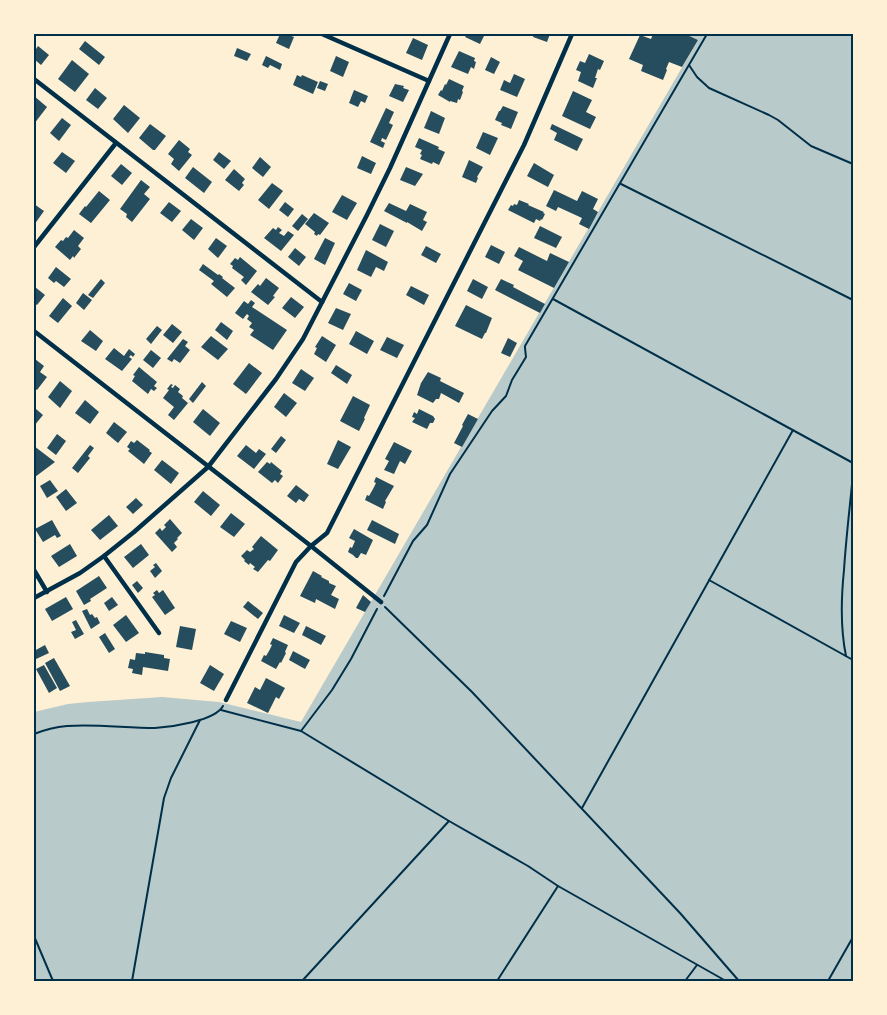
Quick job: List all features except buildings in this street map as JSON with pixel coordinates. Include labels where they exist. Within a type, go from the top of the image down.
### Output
[{"type":"street","points":[[322,34],[429,81]]},
{"type":"street","points":[[34,598],[80,573],[104,556],[208,467],[276,379],[303,339],[386,176],[450,34]]},
{"type":"street","points":[[226,700],[296,562],[311,546],[327,534],[524,144],[572,34]]},
{"type":"street","points":[[34,79],[322,302]]},
{"type":"street","points":[[34,247],[116,143]]},
{"type":"street","points":[[34,331],[381,602]]},
{"type":"street","points":[[104,556],[159,633]]},
{"type":"street","points":[[34,570],[47,592]]},
{"type":"path","points":[[301,731],[332,690],[351,659],[413,541],[427,525],[450,474],[492,411],[506,396],[513,378],[526,357],[525,348],[707,34]]},
{"type":"path","points":[[689,65],[709,88],[769,115],[811,146],[853,164]]},
{"type":"path","points":[[620,184],[853,300]]},
{"type":"path","points":[[553,299],[853,463]]},
{"type":"path","points":[[582,808],[793,430]]},
{"type":"path","points":[[846,656],[842,630],[841,601],[853,474]]},
{"type":"path","points":[[709,580],[853,660]]},
{"type":"path","points":[[381,602],[472,692],[582,808],[680,913],[738,981]]},
{"type":"path","points":[[34,734],[47,729],[65,726],[156,728],[200,720],[220,710],[301,731],[449,821],[528,866],[558,886],[726,981]]},
{"type":"path","points":[[132,981],[147,888],[166,791],[200,720]]},
{"type":"path","points":[[302,981],[449,821]]},
{"type":"path","points":[[497,981],[558,886]]},
{"type":"path","points":[[34,936],[53,981]]},
{"type":"path","points":[[828,981],[853,937]]},
{"type":"path","points":[[685,981],[697,965]]},
{"type":"shaded area","points":[[685,34],[853,34],[853,981],[34,981],[34,712],[68,704],[162,697],[219,702],[301,722],[698,40]]}]
